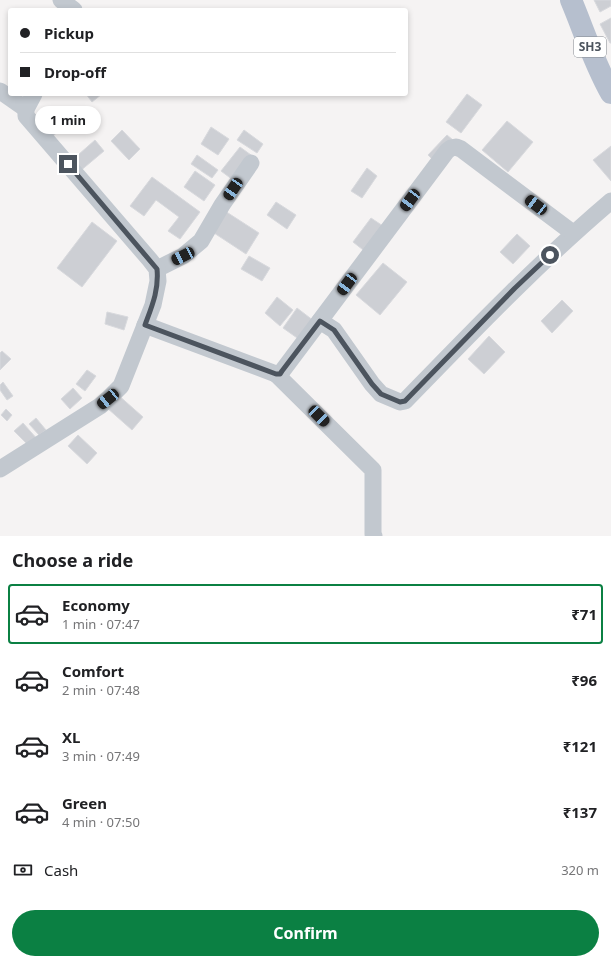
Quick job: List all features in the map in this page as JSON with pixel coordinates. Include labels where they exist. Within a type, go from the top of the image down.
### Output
[{"type":"main road","name":"SH3","points":[[571,0],[611,93]]},
{"type":"street","points":[[61,0],[71,8]]},
{"type":"street","points":[[0,91],[26,109]]},
{"type":"street","points":[[0,469],[85,416],[108,399],[121,386],[145,325],[158,281],[157,269],[26,116],[26,109],[33,96]]},
{"type":"street","points":[[276,374],[280,374],[447,151],[451,148],[456,147],[461,149],[573,233]]},
{"type":"street","points":[[157,269],[183,256],[201,241],[222,205],[251,163]]},
{"type":"street","points":[[320,321],[334,330],[372,384],[381,394],[400,402],[405,401],[515,288],[573,233],[611,202]]},
{"type":"street","points":[[145,325],[276,374],[373,470],[374,536]]},
{"type":"building","points":[[594,0],[611,0],[611,6],[600,12]]},
{"type":"building","points":[[611,18],[611,43],[610,43],[600,24]]},
{"type":"building","points":[[467,94],[482,105],[461,133],[446,122]]},
{"type":"building","points":[[88,96],[100,96],[92,102]]},
{"type":"building","points":[[64,112],[71,119],[50,139],[43,132]]},
{"type":"building","points":[[507,121],[533,142],[508,172],[482,150]]},
{"type":"building","points":[[211,127],[229,139],[218,155],[201,144]]},
{"type":"building","points":[[122,130],[140,149],[129,160],[111,141]]},
{"type":"building","points":[[244,130],[263,144],[257,153],[237,140]]},
{"type":"building","points":[[447,135],[453,140],[434,161],[428,155]]},
{"type":"building","points":[[95,140],[104,151],[79,172],[70,162]]},
{"type":"building","points":[[611,146],[611,181],[593,160]]},
{"type":"building","points":[[240,147],[251,155],[233,180],[221,171]]},
{"type":"building","points":[[197,155],[218,170],[212,178],[191,164]]},
{"type":"building","points":[[367,168],[377,176],[362,198],[351,191]]},
{"type":"building","points":[[195,171],[215,185],[204,201],[184,187]]},
{"type":"building","points":[[152,177],[200,212],[180,239],[168,231],[179,217],[156,200],[144,216],[130,206]]},
{"type":"building","points":[[276,202],[296,215],[287,229],[267,215]]},
{"type":"building","points":[[225,211],[259,233],[246,254],[211,231]]},
{"type":"building","points":[[371,218],[386,228],[367,253],[353,242]]},
{"type":"building","points":[[92,222],[117,241],[82,287],[57,268]]},
{"type":"building","points":[[517,234],[530,246],[513,264],[500,252]]},
{"type":"building","points":[[249,256],[270,268],[262,281],[241,269]]},
{"type":"building","points":[[383,263],[407,282],[380,315],[356,295]]},
{"type":"building","points":[[277,297],[293,310],[280,326],[265,313]]},
{"type":"building","points":[[562,300],[573,311],[552,333],[541,321]]},
{"type":"building","points":[[297,308],[314,321],[300,340],[283,328]]},
{"type":"building","points":[[107,312],[128,317],[124,330],[105,324]]},
{"type":"building","points":[[489,336],[505,352],[484,374],[468,359]]},
{"type":"building","points":[[2,351],[11,359],[0,370],[0,353]]},
{"type":"building","points":[[87,370],[96,376],[85,391],[76,384]]},
{"type":"building","points":[[3,382],[13,396],[7,400],[0,390],[0,385]]},
{"type":"building","points":[[73,388],[82,398],[70,409],[61,399]]},
{"type":"building","points":[[117,394],[143,417],[132,430],[106,407]]},
{"type":"building","points":[[6,409],[12,415],[7,421],[1,415]]},
{"type":"building","points":[[36,418],[46,430],[39,435],[29,424]]},
{"type":"building","points":[[23,423],[38,440],[30,447],[14,431]]},
{"type":"building","points":[[78,435],[97,453],[87,464],[68,446]]},
{"type":"route","points":[[68,164],[157,269],[158,281],[145,325],[276,374],[280,374],[320,321],[334,330],[372,384],[381,394],[391,400],[400,402],[405,401],[515,288],[550,255]]}]
